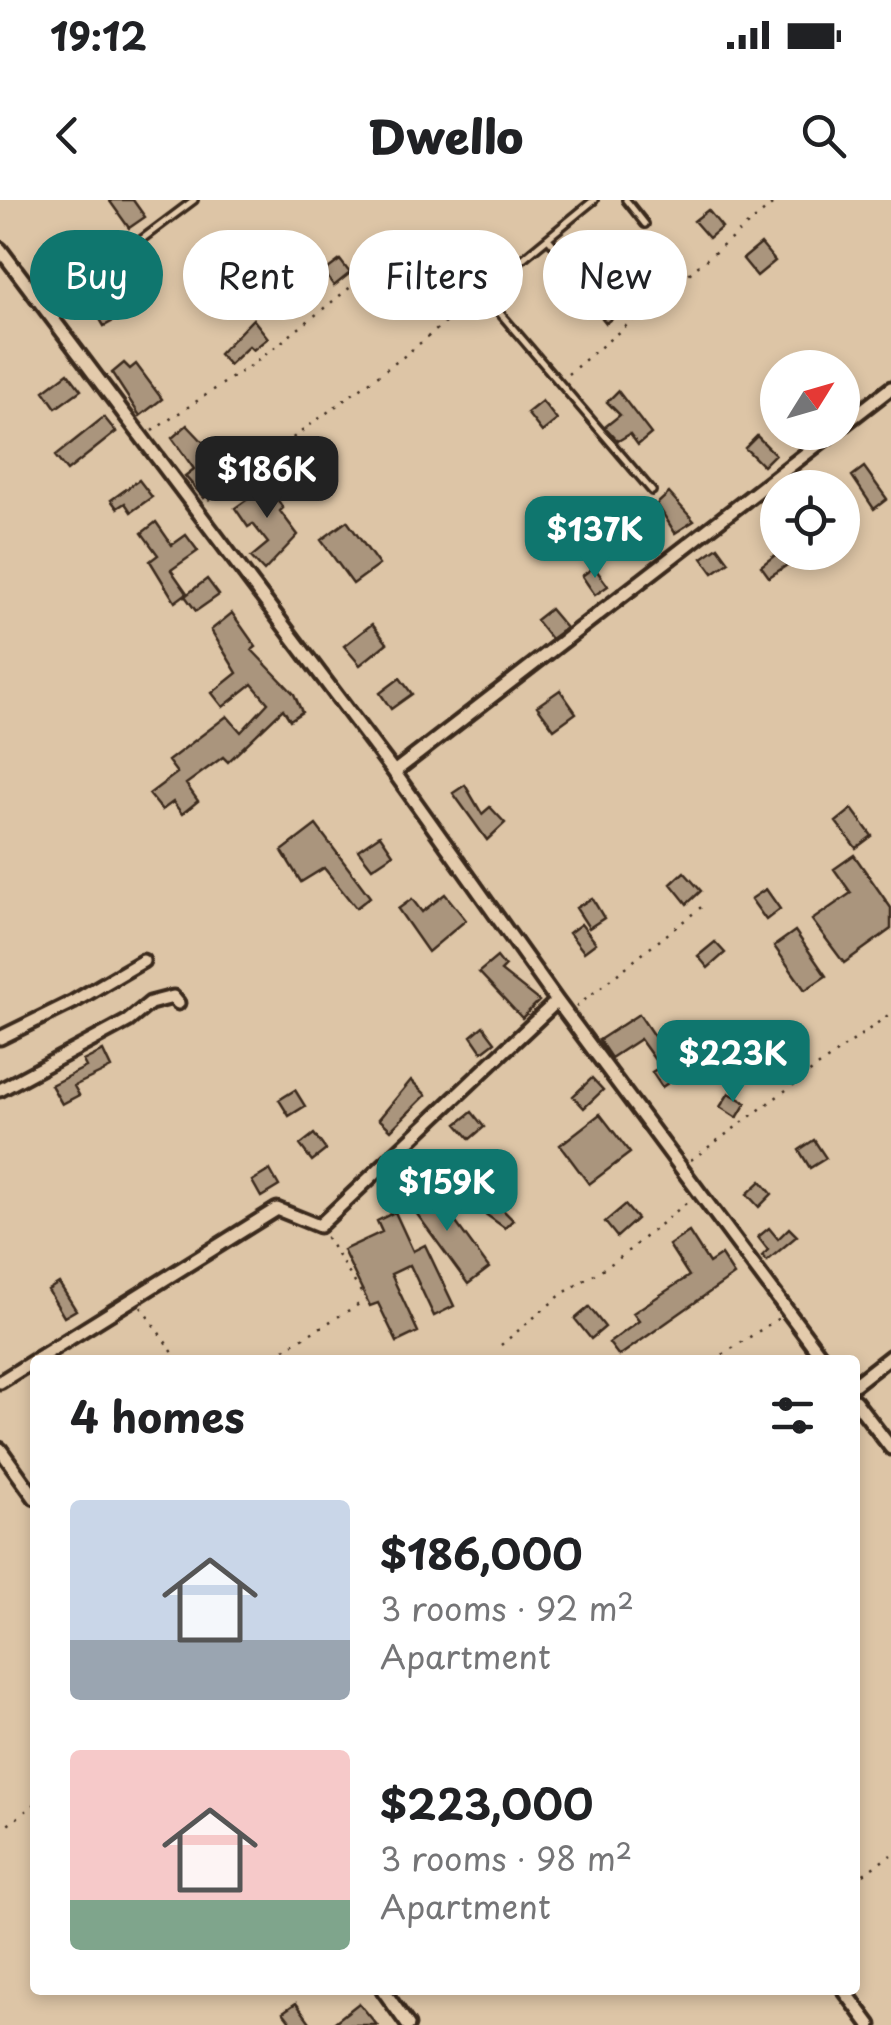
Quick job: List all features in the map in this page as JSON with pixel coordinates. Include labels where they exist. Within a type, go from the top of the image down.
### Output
[{"type":"street","points":[[0,249],[30,289]]},
{"type":"street","points":[[54,320],[394,772],[567,1014],[820,1355]]},
{"type":"street","points":[[860,412],[891,388]]},
{"type":"street","points":[[394,772],[811,450]]},
{"type":"street","points":[[0,1038],[143,961]]},
{"type":"street","points":[[0,1090],[128,1021],[150,1003],[173,997],[178,1003]]},
{"type":"street","points":[[43,1355],[276,1210],[318,1226],[557,1000]]},
{"type":"street","points":[[860,1380],[891,1356]]},
{"type":"street","points":[[0,1382],[30,1363]]},
{"type":"street","points":[[860,1408],[891,1448]]},
{"type":"street","points":[[0,1449],[30,1491]]},
{"type":"street","points":[[387,1995],[408,2025]]},
{"type":"street","points":[[848,1995],[870,2025]]},
{"type":"lane","points":[[154,230],[194,200]]},
{"type":"lane","points":[[558,230],[594,200]]},
{"type":"lane","points":[[626,200],[645,224]]},
{"type":"lane","points":[[523,258],[543,242]]},
{"type":"lane","points":[[506,320],[652,491]]},
{"type":"path","points":[[558,382],[778,200]]},
{"type":"path","points":[[142,438],[260,359],[349,288]]},
{"type":"path","points":[[196,509],[448,320]]},
{"type":"path","points":[[567,1014],[705,904]]},
{"type":"path","points":[[681,1168],[891,1013]]},
{"type":"path","points":[[500,1345],[562,1294],[617,1260],[700,1193]]},
{"type":"path","points":[[274,1355],[366,1300],[318,1226]]},
{"type":"path","points":[[134,1297],[175,1355]]},
{"type":"path","points":[[722,1355],[788,1312]]},
{"type":"path","points":[[0,1831],[30,1808]]},
{"type":"path","points":[[860,1877],[891,1856]]},
{"type":"building","points":[[109,200],[133,200],[145,217],[129,228]]},
{"type":"building","points":[[708,210],[722,227],[709,238],[694,221]]},
{"type":"building","points":[[761,244],[775,261],[757,276],[743,259]]},
{"type":"building","points":[[340,260],[349,274],[334,286],[329,268]]},
{"type":"building","points":[[252,320],[268,338],[253,350],[249,346],[229,365],[219,354]]},
{"type":"building","points":[[124,363],[130,369],[136,364],[162,399],[140,416],[112,373]]},
{"type":"building","points":[[68,373],[81,390],[56,408],[44,391]]},
{"type":"building","points":[[618,391],[651,434],[638,445],[630,434],[618,441],[605,427],[620,415],[607,402]]},
{"type":"building","points":[[542,401],[557,420],[542,432],[527,413]]},
{"type":"building","points":[[104,417],[116,432],[67,471],[55,456]]},
{"type":"building","points":[[187,425],[224,464],[211,474],[220,485],[204,498],[185,476],[194,469],[172,438]]},
{"type":"building","points":[[757,436],[760,450],[775,454],[763,466],[745,448]]},
{"type":"building","points":[[864,467],[887,499],[874,509],[860,488],[860,470]]},
{"type":"building","points":[[262,469],[283,508],[280,511],[298,535],[264,571],[251,557],[268,543],[253,524],[248,527],[235,508],[259,491],[250,481]]},
{"type":"building","points":[[139,480],[152,497],[131,512],[125,503],[117,508],[111,500]]},
{"type":"building","points":[[669,493],[694,521],[675,533],[657,504]]},
{"type":"building","points":[[347,521],[379,565],[353,584],[321,540]]},
{"type":"building","points":[[156,522],[172,545],[186,535],[198,551],[171,570],[187,593],[175,602],[150,561],[158,555],[142,533]]},
{"type":"building","points":[[718,547],[729,562],[713,573],[702,558]]},
{"type":"building","points":[[594,567],[608,586],[595,595],[582,576]]},
{"type":"building","points":[[207,579],[219,595],[196,611],[185,596]]},
{"type":"building","points":[[550,609],[566,628],[551,639],[536,620]]},
{"type":"building","points":[[232,613],[256,647],[252,650],[294,694],[302,712],[290,720],[283,709],[228,762],[223,757],[186,784],[198,801],[182,814],[173,802],[162,810],[149,794],[177,773],[168,761],[227,716],[241,732],[268,703],[252,684],[223,707],[212,693],[237,673],[211,630]]},
{"type":"building","points":[[372,624],[387,643],[360,665],[344,646]]},
{"type":"building","points":[[400,678],[412,694],[391,709],[380,693]]},
{"type":"building","points":[[560,690],[576,713],[554,729],[537,706]]},
{"type":"building","points":[[465,785],[482,814],[490,807],[505,823],[487,840],[453,793]]},
{"type":"building","points":[[852,809],[872,836],[856,848],[836,822]]},
{"type":"building","points":[[316,825],[370,897],[356,908],[324,868],[301,882],[282,851]]},
{"type":"building","points":[[380,835],[393,854],[372,868],[358,850]]},
{"type":"building","points":[[854,855],[891,908],[891,929],[844,963],[812,920],[851,893],[834,869]]},
{"type":"building","points":[[684,872],[701,891],[687,904],[671,884]]},
{"type":"building","points":[[766,889],[780,909],[766,920],[751,899]]},
{"type":"building","points":[[445,894],[466,920],[428,952],[398,909],[412,899],[422,912]]},
{"type":"building","points":[[592,898],[604,918],[589,928],[576,908]]},
{"type":"building","points":[[581,924],[596,943],[584,952],[569,933]]},
{"type":"building","points":[[795,931],[826,976],[805,990],[774,946]]},
{"type":"building","points":[[715,942],[725,953],[708,968],[698,956]]},
{"type":"building","points":[[497,957],[505,967],[501,971],[539,1001],[522,1018],[479,972]]},
{"type":"building","points":[[639,1014],[670,1060],[693,1048],[700,1060],[671,1076],[674,1079],[662,1087],[652,1072],[660,1067],[640,1039],[611,1058],[599,1040]]},
{"type":"building","points":[[483,1026],[495,1042],[482,1052],[471,1036]]},
{"type":"building","points":[[103,1051],[111,1068],[74,1086],[79,1095],[62,1104],[51,1085],[86,1067],[83,1061]]},
{"type":"building","points":[[592,1078],[603,1090],[584,1108],[573,1096]]},
{"type":"building","points":[[411,1080],[426,1095],[391,1130],[379,1119]]},
{"type":"building","points":[[295,1090],[305,1106],[289,1116],[279,1100]]},
{"type":"building","points":[[729,1093],[746,1103],[737,1118],[720,1107]]},
{"type":"building","points":[[472,1112],[484,1127],[470,1139],[457,1124]]},
{"type":"building","points":[[600,1114],[630,1153],[589,1184],[560,1145]]},
{"type":"building","points":[[314,1134],[326,1150],[312,1161],[300,1145]]},
{"type":"building","points":[[814,1140],[826,1158],[810,1168],[799,1150]]},
{"type":"building","points":[[270,1170],[279,1186],[261,1197],[252,1181]]},
{"type":"building","points":[[484,1175],[491,1185],[488,1188],[505,1204],[501,1208],[513,1220],[505,1228],[481,1211],[467,1186]]},
{"type":"building","points":[[761,1181],[772,1194],[759,1207],[747,1194]]},
{"type":"building","points":[[427,1183],[489,1268],[468,1284],[406,1199]]},
{"type":"building","points":[[625,1205],[637,1219],[617,1237],[605,1222]]},
{"type":"building","points":[[395,1212],[413,1251],[425,1245],[454,1306],[434,1316],[410,1265],[391,1274],[418,1332],[397,1342],[378,1303],[370,1306],[343,1250],[382,1232],[377,1221]]},
{"type":"building","points":[[769,1228],[778,1239],[789,1228],[797,1236],[767,1261],[762,1256],[768,1250],[758,1237]]},
{"type":"building","points":[[689,1232],[709,1263],[721,1255],[734,1275],[618,1355],[609,1343],[639,1321],[633,1313],[689,1276],[669,1245]]},
{"type":"building","points":[[59,1283],[76,1310],[64,1317],[48,1290]]},
{"type":"building","points":[[589,1307],[605,1327],[591,1339],[575,1319]]},
{"type":"building","points":[[296,2003],[312,2025],[293,2025],[283,2012]]},
{"type":"building","points":[[359,2003],[377,2025],[331,2025]]}]
